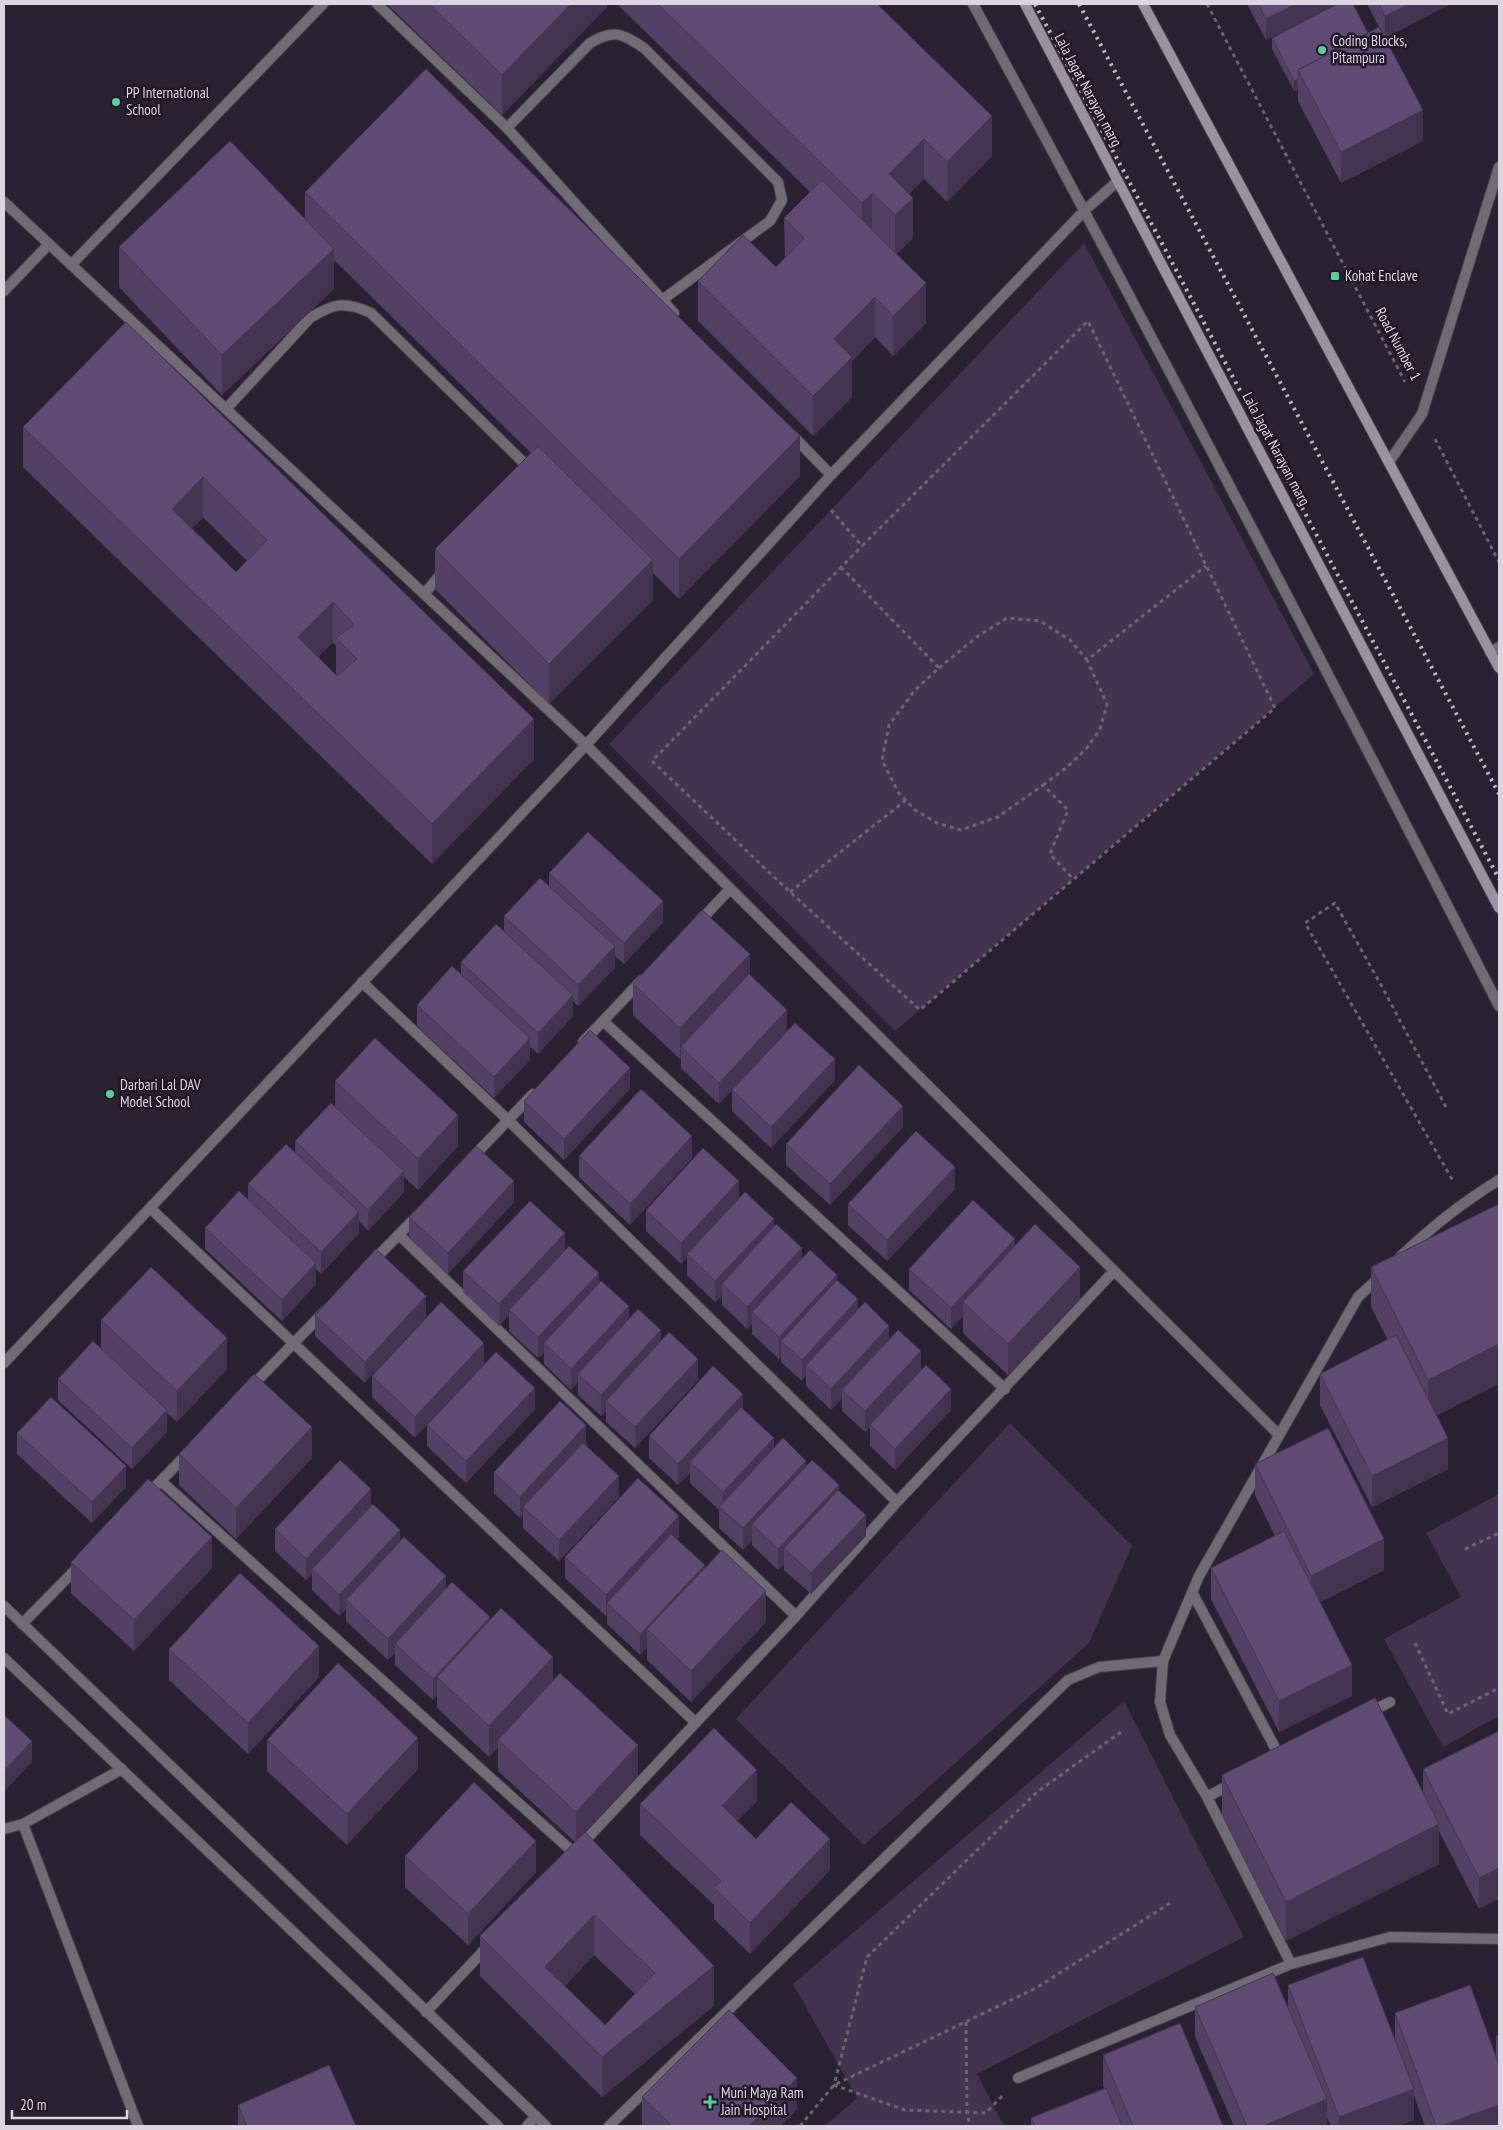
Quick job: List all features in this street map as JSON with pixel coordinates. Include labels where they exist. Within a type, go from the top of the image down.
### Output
[{"type":"main road","name":"Lala Jagat Narayan marg","points":[[1025,4],[1499,908]]},
{"type":"main road","points":[[1143,4],[1389,462],[1495,649],[1499,668]]},
{"type":"street","points":[[71,266],[323,4]]},
{"type":"street","points":[[377,4],[507,128],[682,321]]},
{"type":"street","points":[[973,4],[1085,210],[1499,1006]]},
{"type":"street","points":[[507,128],[590,43],[604,35],[616,33],[644,48],[778,182],[782,200],[770,221],[662,300]]},
{"type":"street","points":[[1389,462],[1422,414],[1499,167]]},
{"type":"street","points":[[4,1363],[586,745],[832,475],[1085,210],[1118,181]]},
{"type":"street","points":[[4,202],[586,745],[1279,1435]]},
{"type":"street","points":[[4,291],[49,244]]},
{"type":"street","points":[[226,409],[310,318],[323,310],[340,304],[355,306],[370,313],[524,463],[526,471],[522,484]]},
{"type":"street","points":[[784,426],[832,475]]},
{"type":"street","points":[[424,594],[449,566]]},
{"type":"street","points":[[690,931],[730,889]]},
{"type":"street","points":[[576,1050],[650,973]]},
{"type":"street","points":[[362,982],[508,1120],[897,1502]]},
{"type":"street","points":[[603,1022],[1006,1389]]},
{"type":"street","points":[[460,1170],[542,1085]]},
{"type":"street","points":[[1291,1964],[1207,1797],[1170,1736],[1160,1702],[1163,1661],[1199,1576],[1358,1297],[1432,1228],[1464,1202],[1499,1180]]},
{"type":"street","points":[[366,1269],[426,1206]]},
{"type":"street","points":[[150,1208],[695,1722]]},
{"type":"street","points":[[399,1236],[796,1616]]},
{"type":"street","points":[[161,1481],[571,1857],[796,1616],[897,1502],[1006,1389],[1114,1271]]},
{"type":"street","points":[[240,1398],[333,1302]]},
{"type":"street","points":[[140,1502],[194,1446]]},
{"type":"street","points":[[22,1624],[91,1552]]},
{"type":"street","points":[[1192,1592],[1281,1759]]},
{"type":"street","points":[[4,1606],[546,2126]]},
{"type":"street","points":[[4,1658],[498,2126]]},
{"type":"street","points":[[609,2126],[1068,1680],[1099,1667],[1163,1661]]},
{"type":"street","points":[[1356,1720],[1390,1702]]},
{"type":"street","points":[[4,1830],[23,1824],[122,1770]]},
{"type":"street","points":[[1207,1797],[1240,1780]]},
{"type":"street","points":[[23,1824],[138,2126]]},
{"type":"street","points":[[1018,2078],[1291,1964],[1390,1937],[1499,1939]]},
{"type":"street","points":[[426,2012],[493,1940]]},
{"type":"street","points":[[527,2126],[536,2116]]},
{"type":"path","name":"Road Number 1","points":[[1208,4],[1499,562]]},
{"type":"path","points":[[1088,321],[1275,708],[920,1010],[790,892],[652,761],[862,546],[1088,321]]},
{"type":"path","points":[[816,492],[862,546]]},
{"type":"path","points":[[1087,660],[1206,566]]},
{"type":"path","points":[[841,567],[939,668]]},
{"type":"path","points":[[1007,618],[1040,621],[1070,640],[1087,660],[1107,704],[1100,729],[1086,748],[1066,768],[998,817],[961,830],[937,823],[915,810],[898,792],[882,760],[889,725],[915,690],[978,636],[1007,618]]},
{"type":"path","points":[[1043,785],[1068,810],[1050,854],[1073,880]]},
{"type":"path","points":[[790,892],[906,800]]},
{"type":"path","points":[[1446,1107],[1381,984],[1335,903],[1305,923],[1464,1202]]},
{"type":"path","points":[[1465,1549],[1499,1533]]},
{"type":"path","points":[[1414,1644],[1448,1714],[1499,1688]]},
{"type":"path","points":[[834,2085],[867,1957],[1037,1792],[1121,1732]]},
{"type":"path","points":[[800,2126],[834,2085],[1036,1988],[1172,1902]]},
{"type":"path","points":[[966,2022],[967,2113],[970,2126]]},
{"type":"path","points":[[834,2085],[905,2110],[986,2114],[1018,2078]]},
{"type":"shaded area","points":[[1084,243],[1314,674],[895,1031],[609,744]]},
{"type":"shaded area","points":[[1010,1423],[1132,1546],[1089,1643],[864,1845],[736,1719]]},
{"type":"shaded area","points":[[1499,1494],[1499,1716],[1443,1747],[1384,1639],[1461,1597],[1426,1533]]},
{"type":"shaded area","points":[[1124,1701],[1244,1937],[977,2074],[1004,2126],[825,2126],[857,2098],[793,1984]]},
{"type":"building","points":[[429,4],[571,4],[502,75]]},
{"type":"building","points":[[658,4],[877,4],[992,116],[947,162],[924,139],[889,174],[913,198],[895,215],[872,193],[862,203]]},
{"type":"building","points":[[1258,4],[1296,4],[1266,19]]},
{"type":"building","name":"Coding Blocks, Pitampura","points":[[1337,4],[1353,4],[1368,33],[1298,70],[1298,79],[1294,81],[1272,38]]},
{"type":"building","points":[[1379,4],[1410,4],[1385,16]]},
{"type":"building","points":[[1379,27],[1423,110],[1341,152],[1298,70]]},
{"type":"building","points":[[426,69],[800,436],[679,559],[305,192]]},
{"type":"building","points":[[230,141],[334,249],[222,355],[119,247]]},
{"type":"building","points":[[822,180],[926,283],[893,316],[875,297],[834,339],[852,357],[813,396],[698,281],[743,235],[776,267],[804,238],[784,218]]},
{"type":"building","points":[[126,322],[534,719],[432,824],[23,427]],"holes":[[[203,477],[267,540],[236,572],[172,509]],[[333,602],[354,625],[336,638],[357,659],[337,676],[298,637]]]},
{"type":"building","points":[[538,446],[653,560],[549,664],[435,549]]},
{"type":"building","points":[[588,832],[663,901],[624,943],[549,873]]},
{"type":"building","points":[[540,878],[615,946],[578,985],[504,916]]},
{"type":"building","points":[[702,910],[750,954],[680,1028],[633,984]]},
{"type":"building","points":[[496,924],[573,995],[538,1033],[461,962]]},
{"type":"building","points":[[452,966],[530,1038],[494,1077],[417,1005]]},
{"type":"building","points":[[749,974],[787,1010],[719,1083],[681,1047]]},
{"type":"building","points":[[795,1023],[835,1059],[771,1127],[732,1090]]},
{"type":"building","points":[[590,1030],[630,1068],[564,1139],[524,1101]]},
{"type":"building","points":[[375,1038],[458,1115],[418,1159],[335,1081]]},
{"type":"building","points":[[859,1065],[903,1106],[830,1184],[786,1144]]},
{"type":"building","points":[[641,1089],[692,1136],[630,1204],[579,1156]]},
{"type":"building","points":[[331,1103],[404,1171],[368,1210],[295,1141]]},
{"type":"building","points":[[916,1131],[955,1167],[887,1240],[848,1204]]},
{"type":"building","points":[[286,1144],[359,1212],[321,1252],[248,1184]]},
{"type":"building","points":[[476,1146],[514,1181],[448,1253],[409,1217]]},
{"type":"building","points":[[703,1148],[739,1181],[681,1243],[646,1210]]},
{"type":"building","points":[[239,1191],[316,1263],[282,1300],[205,1228]]},
{"type":"building","points":[[745,1192],[774,1219],[715,1281],[687,1254]]},
{"type":"building","points":[[973,1200],[1015,1239],[951,1308],[909,1269]]},
{"type":"building","points":[[530,1201],[565,1233],[499,1304],[463,1271]]},
{"type":"building","points":[[1499,1204],[1499,1344],[1428,1380],[1371,1267]]},
{"type":"building","points":[[776,1224],[802,1248],[747,1307],[722,1284]]},
{"type":"building","points":[[1035,1224],[1080,1267],[1008,1344],[963,1302]]},
{"type":"building","points":[[569,1246],[599,1273],[538,1337],[509,1310]]},
{"type":"building","points":[[376,1249],[426,1296],[365,1362],[315,1315]]},
{"type":"building","points":[[810,1250],[837,1275],[779,1337],[752,1312]]},
{"type":"building","points":[[151,1267],[227,1338],[177,1391],[101,1320]]},
{"type":"building","points":[[837,1280],[858,1299],[802,1360],[781,1341]]},
{"type":"building","points":[[601,1281],[629,1306],[571,1369],[544,1343]]},
{"type":"building","points":[[441,1302],[484,1343],[415,1417],[372,1376]]},
{"type":"building","points":[[865,1302],[889,1326],[831,1389],[806,1365]]},
{"type":"building","points":[[638,1309],[661,1330],[601,1395],[578,1374]]},
{"type":"building","points":[[898,1330],[921,1351],[865,1411],[842,1390]]},
{"type":"building","points":[[669,1332],[698,1359],[635,1427],[606,1401]]},
{"type":"building","points":[[1396,1335],[1448,1438],[1372,1476],[1320,1374]]},
{"type":"building","points":[[93,1341],[167,1410],[132,1448],[58,1379]]},
{"type":"building","points":[[496,1352],[535,1388],[466,1461],[427,1425]]},
{"type":"building","points":[[926,1365],[951,1389],[895,1449],[870,1425]]},
{"type":"building","points":[[713,1366],[743,1394],[678,1464],[649,1436]]},
{"type":"building","points":[[254,1374],[312,1427],[236,1508],[179,1454]]},
{"type":"building","points":[[51,1397],[126,1466],[92,1502],[17,1433]]},
{"type":"building","points":[[560,1401],[586,1425],[520,1497],[494,1472]]},
{"type":"building","points":[[741,1407],[774,1438],[723,1492],[690,1462]]},
{"type":"building","points":[[1328,1428],[1384,1539],[1311,1576],[1255,1464]]},
{"type":"building","points":[[783,1438],[806,1461],[743,1528],[719,1507]]},
{"type":"building","points":[[583,1443],[619,1476],[559,1540],[523,1507]]},
{"type":"building","points":[[340,1460],[371,1489],[306,1559],[275,1529]]},
{"type":"building","points":[[812,1460],[839,1485],[778,1549],[752,1524]]},
{"type":"building","points":[[638,1478],[679,1516],[606,1595],[565,1557]]},
{"type":"building","points":[[148,1479],[212,1537],[134,1620],[71,1562]]},
{"type":"building","points":[[838,1490],[866,1515],[811,1573],[784,1548]]},
{"type":"building","points":[[373,1504],[400,1530],[339,1595],[312,1569]]},
{"type":"building","points":[[1284,1531],[1352,1665],[1279,1701],[1211,1568]]},
{"type":"building","points":[[671,1534],[705,1565],[640,1634],[607,1603]]},
{"type":"building","points":[[404,1537],[446,1576],[388,1639],[346,1600]]},
{"type":"building","points":[[722,1550],[766,1591],[691,1671],[647,1629]]},
{"type":"building","points":[[240,1573],[319,1646],[248,1723],[169,1649]]},
{"type":"building","points":[[452,1582],[490,1617],[433,1679],[395,1644]]},
{"type":"building","points":[[501,1608],[553,1657],[489,1726],[437,1677]]},
{"type":"building","points":[[338,1663],[418,1738],[347,1814],[267,1740]]},
{"type":"building","points":[[560,1673],[638,1745],[576,1812],[498,1740]]},
{"type":"building","points":[[1375,1698],[1439,1824],[1286,1902],[1222,1775]]},
{"type":"building","points":[[4,1715],[32,1741],[4,1771]]},
{"type":"building","points":[[714,1728],[757,1770],[722,1806],[756,1839],[791,1802],[830,1839],[750,1923],[714,1888],[721,1881],[640,1804]]},
{"type":"building","points":[[1499,1731],[1499,1868],[1479,1878],[1423,1769]]},
{"type":"building","points":[[474,1782],[536,1841],[468,1914],[405,1856]]},
{"type":"building","points":[[585,1832],[714,1966],[602,2057],[480,1936]],"holes":[[[594,1915],[655,1973],[605,2025],[545,1967]]]},
{"type":"building","points":[[1363,1957],[1414,2089],[1339,2117],[1288,1985]]},
{"type":"building","points":[[1273,1973],[1327,2099],[1263,2126],[1247,2126],[1195,2007]]},
{"type":"building","points":[[1470,1985],[1499,2065],[1499,2105],[1441,2126],[1436,2126],[1395,2013]]},
{"type":"building","points":[[729,2010],[797,2078],[749,2126],[672,2126],[642,2097]]},
{"type":"building","points":[[1180,2023],[1223,2126],[1133,2126],[1103,2055]]},
{"type":"building","points":[[329,2065],[356,2126],[247,2126],[238,2105]]},
{"type":"building","points":[[1106,2088],[1122,2126],[1035,2126],[1031,2118]]},
{"type":"railway","points":[[1035,4],[1499,879]]},
{"type":"railway","points":[[1079,4],[1499,794]]},
{"type":"place","name":"Coding Blocks, Pitampura","points":[[1322,50]]},
{"type":"place","name":"PP International School","points":[[116,102]]},
{"type":"place","name":"Kohat Enclave","points":[[1335,276]]},
{"type":"place","name":"Darbari Lal DAV Model School","points":[[110,1094]]},
{"type":"place","name":"Muni Maya Ram Jain Hospital","points":[[710,2102]]}]
